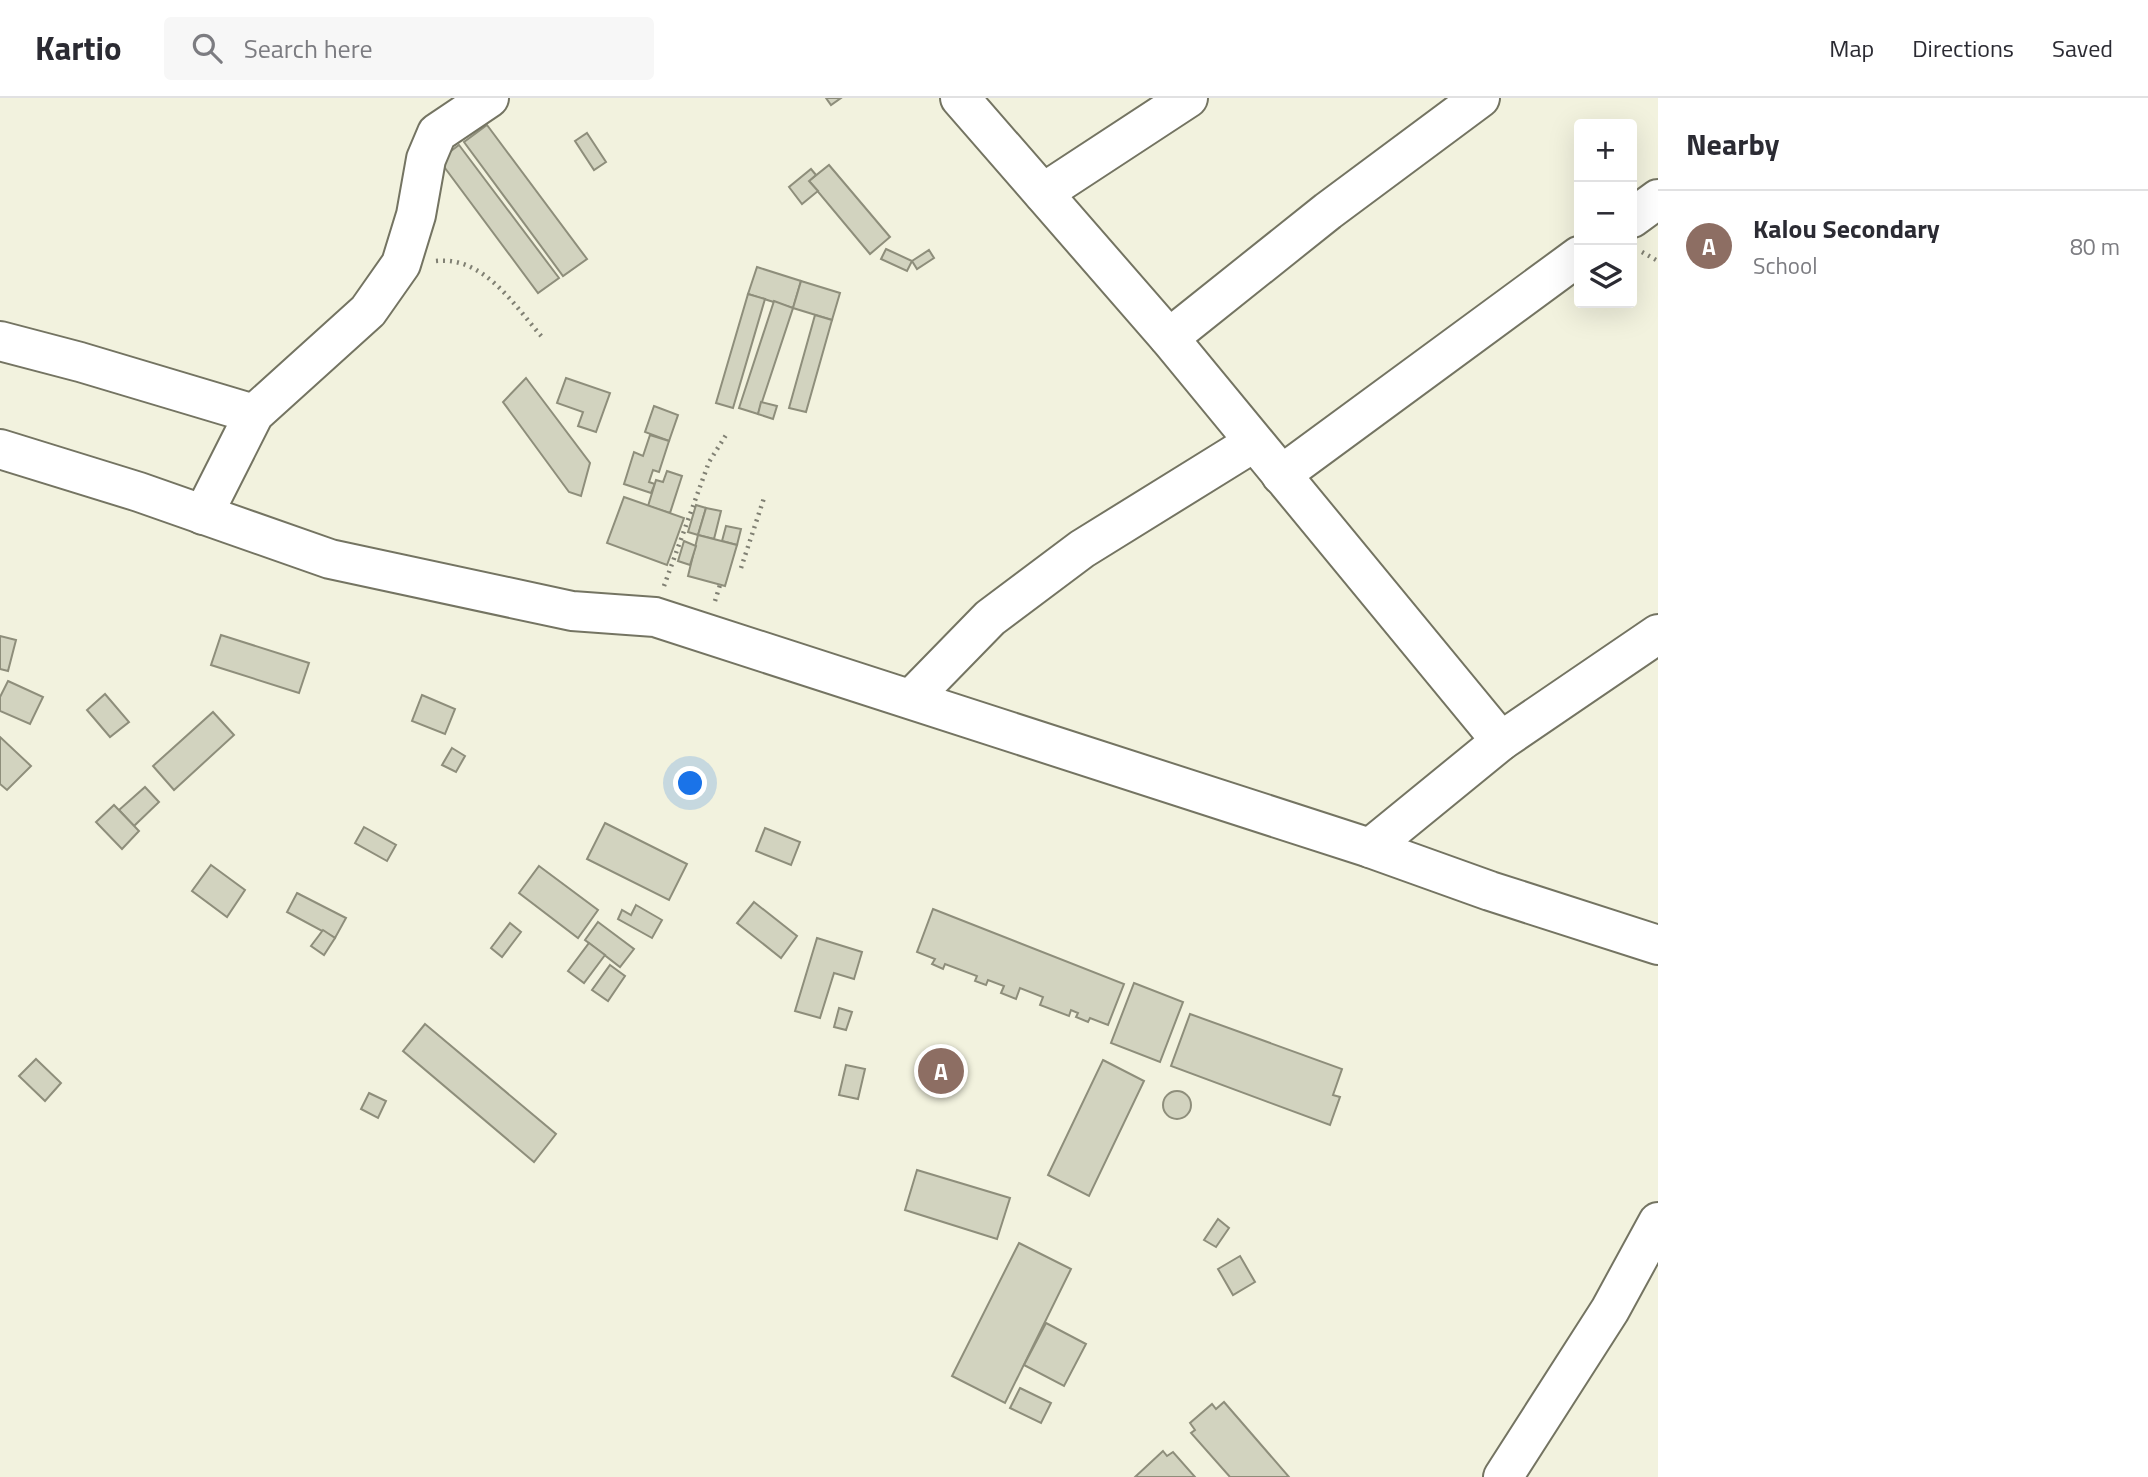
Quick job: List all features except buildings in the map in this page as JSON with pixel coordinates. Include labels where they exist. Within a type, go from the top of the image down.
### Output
[{"type":"street","points":[[203,515],[254,414],[368,312],[401,264],[416,215],[426,159],[437,134],[489,98]]},
{"type":"street","points":[[960,98],[1169,338],[1501,741]]},
{"type":"street","points":[[1043,193],[1188,98]]},
{"type":"street","points":[[1169,338],[1328,211],[1480,98]]},
{"type":"street","points":[[1637,214],[1658,199]]},
{"type":"street","points":[[1282,475],[1574,260]]},
{"type":"street","points":[[0,341],[254,414]]},
{"type":"street","points":[[911,699],[990,618],[1072,556],[1253,443]]},
{"type":"street","points":[[0,449],[139,492],[330,559],[572,611],[655,617],[1370,848],[1490,891],[1658,945]]},
{"type":"street","points":[[1370,848],[1501,741],[1658,634]]},
{"type":"street","points":[[1503,1477],[1610,1310],[1658,1222]]},
{"type":"path","points":[[1637,249],[1658,261]]},
{"type":"path","points":[[401,264],[449,260],[490,277],[542,337]]},
{"type":"path","points":[[661,591],[709,462],[726,435]]},
{"type":"path","points":[[741,568],[764,498]]},
{"type":"path","points":[[714,603],[720,585]]},
{"type":"place","name":"Kalou Secondary","points":[[941,1071]]}]
